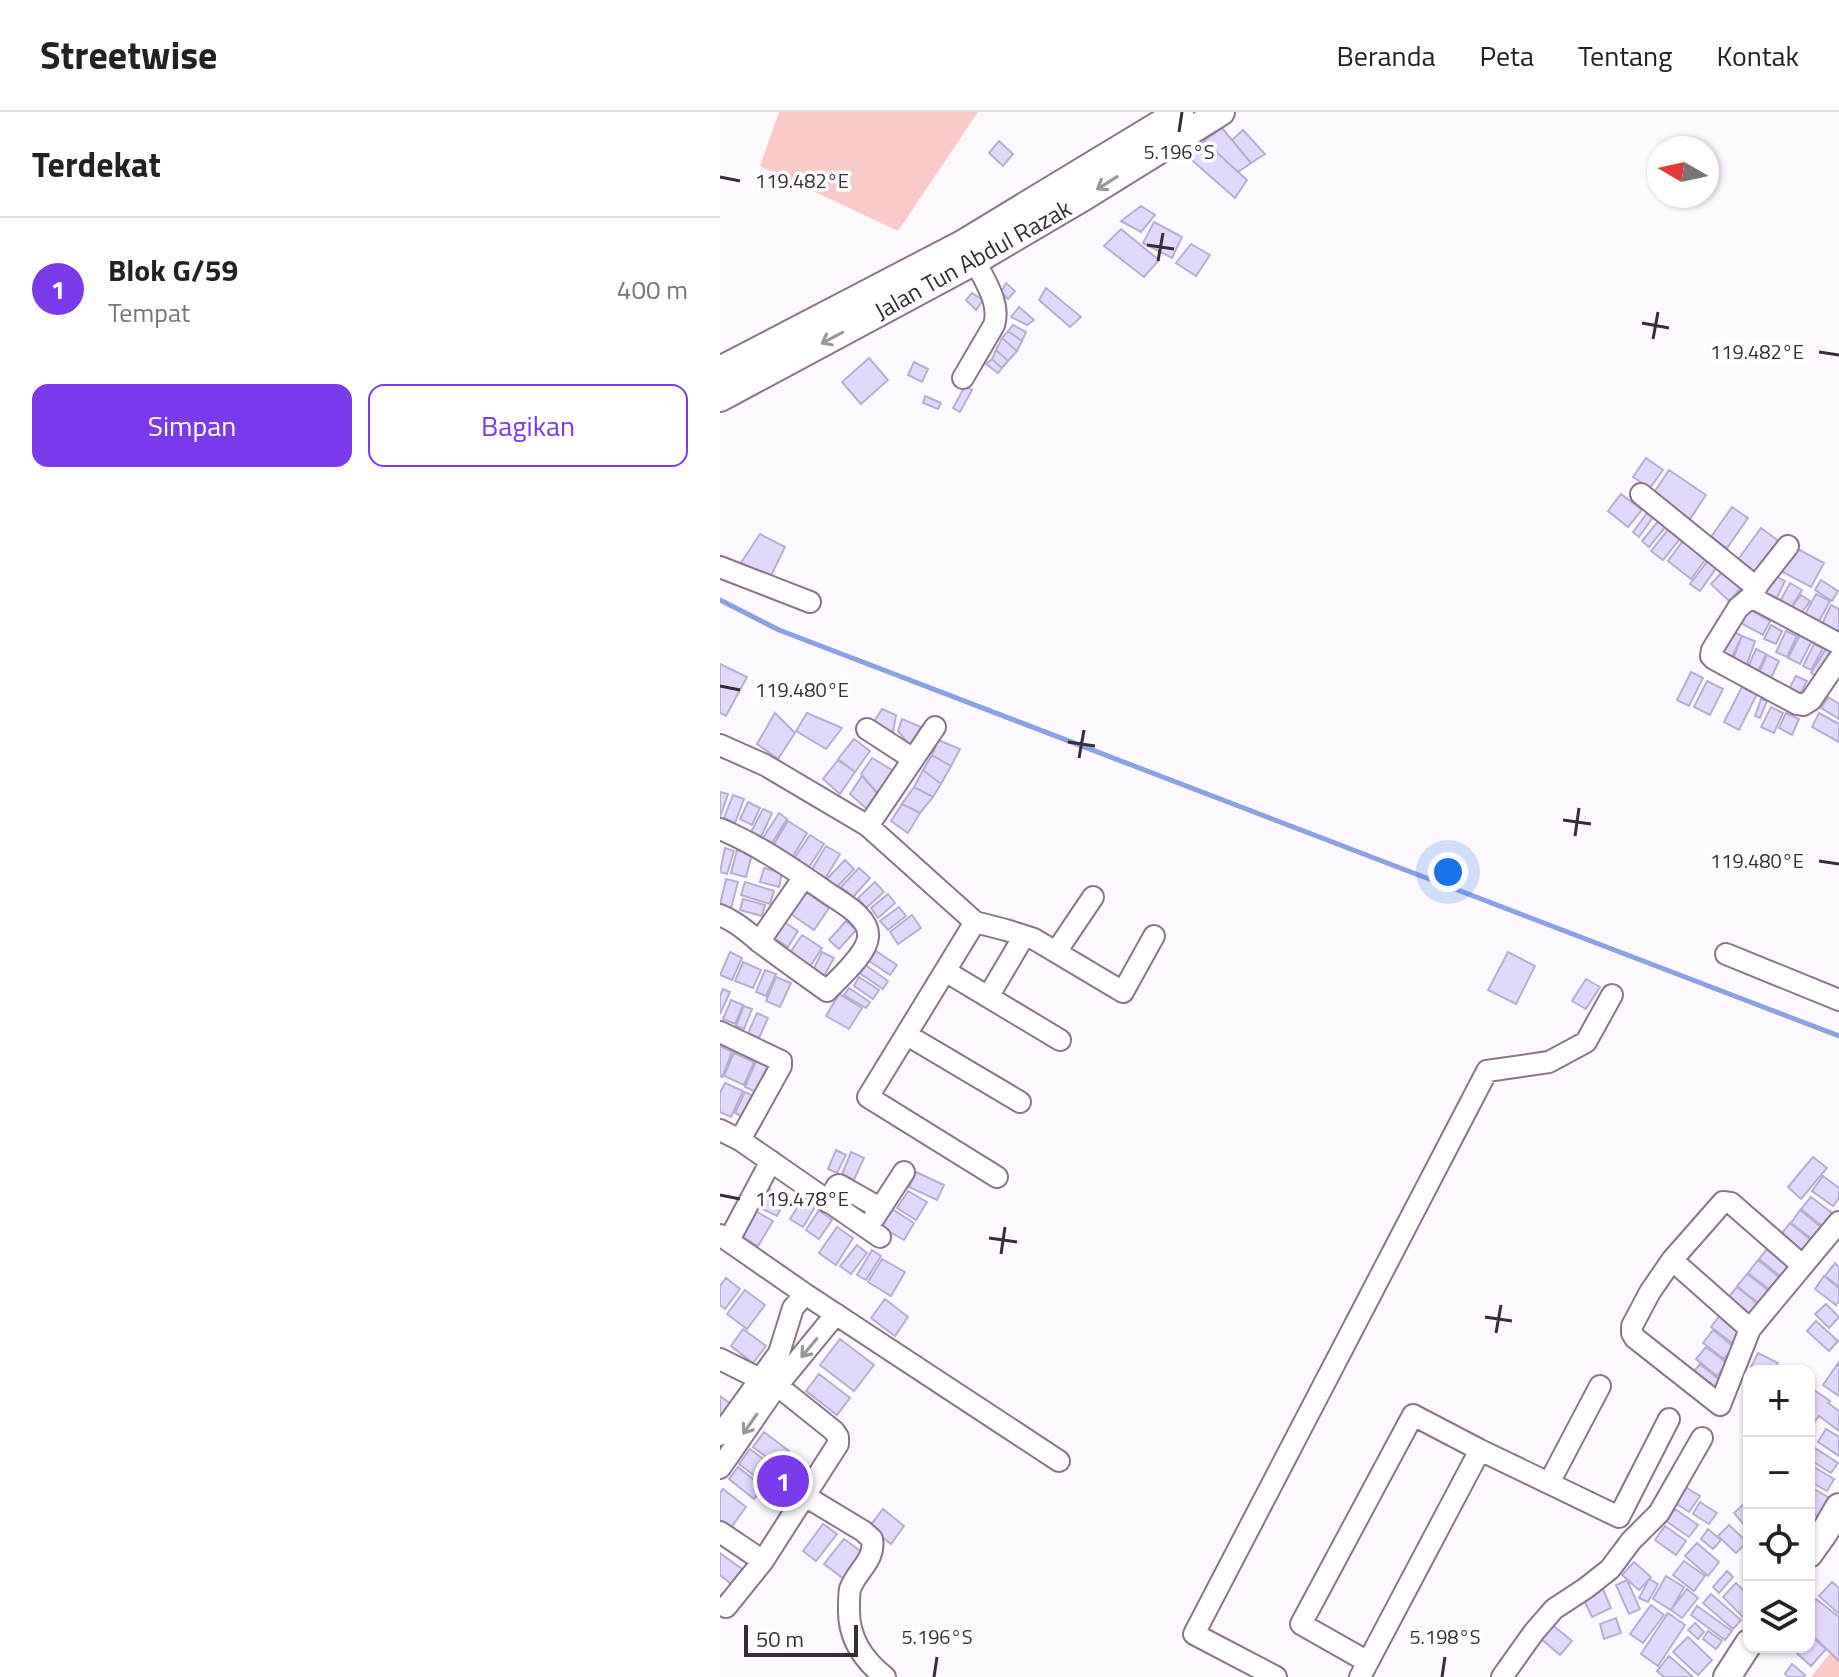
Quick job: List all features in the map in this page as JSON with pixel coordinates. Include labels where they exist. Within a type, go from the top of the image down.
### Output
[{"type":"main road","name":"Jalan Tun Abdul Razak","points":[[720,370],[962,244],[1180,112]]},
{"type":"main road","name":"Jalan Tun Abdul Razak","points":[[720,398],[975,261],[1221,112]]},
{"type":"main road","points":[[1815,1546],[1839,1507]]},
{"type":"main road","points":[[1727,1677],[1743,1652]]},
{"type":"street","points":[[963,378],[997,317],[996,307],[975,261]]},
{"type":"street","points":[[1641,494],[1753,592],[1839,644]]},
{"type":"street","points":[[1788,546],[1738,608],[1711,656],[1803,705],[1811,700],[1839,659]]},
{"type":"street","points":[[720,567],[810,602]]},
{"type":"street","points":[[868,826],[935,727]]},
{"type":"street","points":[[867,729],[913,759]]},
{"type":"street","points":[[720,745],[765,765],[868,826],[975,922],[1034,939],[1123,992],[1154,936]]},
{"type":"street","points":[[720,829],[748,842],[851,909],[868,929],[868,939],[863,951],[827,991],[735,921],[720,915]]},
{"type":"street","points":[[759,942],[804,877]]},
{"type":"street","points":[[1056,952],[1093,897]]},
{"type":"street","points":[[975,922],[868,1097],[997,1177]]},
{"type":"street","points":[[988,997],[1024,936]]},
{"type":"street","points":[[1726,954],[1839,1000]]},
{"type":"street","points":[[945,971],[1060,1040]]},
{"type":"street","points":[[1276,1677],[1194,1634],[1487,1071],[1549,1062],[1586,1042],[1612,995]]},
{"type":"street","points":[[720,1032],[781,1061],[740,1140]]},
{"type":"street","points":[[907,1035],[1020,1102]]},
{"type":"street","points":[[720,1130],[740,1140],[874,1233],[880,1208],[904,1172]]},
{"type":"street","points":[[771,1161],[725,1238],[1059,1461]]},
{"type":"street","points":[[828,1202],[839,1185],[880,1208]]},
{"type":"street","points":[[1802,1265],[1731,1203],[1726,1202],[1672,1260],[1650,1292],[1632,1326],[1632,1333],[1720,1405],[1750,1329],[1839,1222]]},
{"type":"street","points":[[1672,1260],[1750,1329]]},
{"type":"street","points":[[720,1468],[768,1384],[793,1308],[805,1294]]},
{"type":"street","points":[[720,1435],[836,1314]]},
{"type":"street","points":[[720,1359],[793,1398],[838,1437],[838,1444],[763,1561],[726,1607]]},
{"type":"street","points":[[1549,1483],[1600,1386]]},
{"type":"street","points":[[1480,1450],[1364,1670],[1301,1624],[1413,1415],[1619,1517],[1669,1419]]},
{"type":"street","points":[[1502,1677],[1554,1609],[1610,1569],[1631,1541],[1659,1513],[1702,1438]]},
{"type":"street","points":[[805,1496],[872,1539],[872,1554],[850,1588],[849,1621],[856,1645],[869,1663],[885,1677]]},
{"type":"street","points":[[720,1532],[763,1561]]},
{"type":"shaded area","points":[[779,112],[978,112],[898,231],[760,166]]},
{"type":"shaded area","points":[[1839,1642],[1839,1677],[1811,1677]]},
{"type":"building","points":[[1222,128],[1251,163],[1238,172],[1204,141]]},
{"type":"building","points":[[1243,130],[1265,154],[1251,163],[1232,140]]},
{"type":"building","points":[[999,141],[1013,154],[1003,166],[989,153]]},
{"type":"building","points":[[1204,141],[1247,180],[1235,198],[1186,155]]},
{"type":"building","points":[[1141,206],[1155,215],[1141,232],[1121,221]]},
{"type":"building","points":[[1154,222],[1182,237],[1172,258],[1143,243]]},
{"type":"building","points":[[1121,229],[1159,260],[1144,277],[1104,246]]},
{"type":"building","points":[[1191,244],[1210,255],[1196,276],[1176,263]]},
{"type":"building","points":[[1006,283],[1015,291],[1008,299],[1001,292]]},
{"type":"building","points":[[1046,288],[1081,317],[1070,327],[1039,300]]},
{"type":"building","points":[[972,293],[983,300],[976,310],[966,300]]},
{"type":"building","points":[[1019,307],[1034,320],[1027,325],[1011,317]]},
{"type":"building","points":[[1013,325],[1026,332],[1022,341],[1008,331]]},
{"type":"building","points":[[1008,331],[1022,341],[1017,351],[1002,338]]},
{"type":"building","points":[[1002,338],[1017,351],[1008,361],[996,350]]},
{"type":"building","points":[[996,350],[1008,361],[1002,368],[992,359]]},
{"type":"building","points":[[869,358],[888,380],[861,404],[842,382]]},
{"type":"building","points":[[992,359],[1002,368],[998,373],[986,364]]},
{"type":"building","points":[[914,362],[928,369],[922,382],[908,375]]},
{"type":"building","points":[[965,386],[972,390],[960,412],[953,408]]},
{"type":"building","points":[[925,396],[941,403],[938,409],[923,403]]},
{"type":"building","points":[[1646,458],[1663,470],[1650,488],[1633,477]]},
{"type":"building","points":[[1669,470],[1706,495],[1688,522],[1651,497]]},
{"type":"building","points":[[1621,494],[1642,510],[1628,527],[1608,511]]},
{"type":"building","points":[[1732,507],[1748,518],[1727,548],[1711,537]]},
{"type":"building","points":[[1647,513],[1653,517],[1639,537],[1633,532]]},
{"type":"building","points":[[1660,519],[1667,525],[1649,547],[1642,541]]},
{"type":"building","points":[[1671,526],[1683,535],[1663,560],[1651,551]]},
{"type":"building","points":[[1761,528],[1780,542],[1756,575],[1737,561]]},
{"type":"building","points":[[760,534],[785,547],[768,582],[738,567]]},
{"type":"building","points":[[1685,538],[1708,556],[1691,579],[1668,561]]},
{"type":"building","points":[[1794,547],[1824,563],[1811,587],[1781,571]]},
{"type":"building","points":[[1710,558],[1719,564],[1700,591],[1690,584]]},
{"type":"building","points":[[1724,570],[1742,587],[1729,601],[1711,584]]},
{"type":"building","points":[[1773,575],[1785,581],[1775,602],[1763,596]]},
{"type":"building","points":[[1821,580],[1838,591],[1832,601],[1815,590]]},
{"type":"building","points":[[1790,583],[1802,590],[1789,611],[1778,605]]},
{"type":"building","points":[[1816,594],[1830,601],[1817,625],[1803,618]]},
{"type":"building","points":[[1801,595],[1810,601],[1798,618],[1789,611]]},
{"type":"building","points":[[1831,605],[1839,609],[1839,635],[1821,626]]},
{"type":"building","points":[[1747,608],[1770,621],[1763,635],[1739,622]]},
{"type":"building","points":[[1771,625],[1782,631],[1776,644],[1764,639]]},
{"type":"building","points":[[1728,629],[1742,636],[1730,661],[1716,654]]},
{"type":"building","points":[[1786,631],[1797,636],[1787,657],[1776,652]]},
{"type":"building","points":[[1800,635],[1812,641],[1800,664],[1788,658]]},
{"type":"building","points":[[1742,636],[1755,641],[1746,667],[1732,662]]},
{"type":"building","points":[[1814,644],[1823,648],[1811,670],[1803,666]]},
{"type":"building","points":[[1826,648],[1837,655],[1822,680],[1811,673]]},
{"type":"building","points":[[1756,649],[1766,654],[1758,672],[1748,667]]},
{"type":"building","points":[[1767,655],[1779,661],[1770,680],[1758,675]]},
{"type":"building","points":[[720,664],[747,677],[726,716],[720,713]]},
{"type":"building","points":[[1691,672],[1703,678],[1689,706],[1677,700]]},
{"type":"building","points":[[1796,676],[1807,681],[1800,694],[1789,689]]},
{"type":"building","points":[[1707,681],[1723,689],[1710,715],[1694,707]]},
{"type":"building","points":[[1742,687],[1757,694],[1739,730],[1724,722]]},
{"type":"building","points":[[1828,697],[1839,704],[1839,719],[1821,708]]},
{"type":"building","points":[[1761,699],[1767,701],[1760,718],[1755,716]]},
{"type":"building","points":[[1771,707],[1783,713],[1774,733],[1761,727]]},
{"type":"building","points":[[882,709],[896,715],[893,732],[873,723]]},
{"type":"building","points":[[775,713],[795,733],[778,759],[757,744]]},
{"type":"building","points":[[807,713],[842,728],[826,749],[796,731]]},
{"type":"building","points":[[1786,713],[1799,719],[1792,735],[1779,728]]},
{"type":"building","points":[[1819,713],[1839,724],[1839,742],[1812,727]]},
{"type":"building","points":[[902,719],[921,727],[911,747],[898,731]]},
{"type":"building","points":[[854,739],[870,751],[855,772],[838,759]]},
{"type":"building","points":[[938,740],[960,749],[951,766],[932,755]]},
{"type":"building","points":[[932,755],[951,766],[941,784],[923,770]]},
{"type":"building","points":[[872,758],[897,773],[878,794],[861,774]]},
{"type":"building","points":[[838,760],[855,772],[840,794],[823,779]]},
{"type":"building","points":[[923,770],[941,784],[933,797],[914,787]]},
{"type":"building","points":[[862,776],[878,794],[867,809],[850,794]]},
{"type":"building","points":[[914,787],[933,797],[920,813],[902,804]]},
{"type":"building","points":[[720,792],[728,794],[720,818]]},
{"type":"building","points":[[733,795],[744,799],[735,823],[724,818]]},
{"type":"building","points":[[748,802],[760,808],[752,825],[740,819]]},
{"type":"building","points":[[902,804],[920,813],[908,833],[891,821]]},
{"type":"building","points":[[763,809],[772,813],[761,837],[751,832]]},
{"type":"building","points":[[779,813],[787,819],[772,843],[763,838]]},
{"type":"building","points":[[788,821],[807,833],[793,856],[774,844]]},
{"type":"building","points":[[810,835],[824,844],[809,867],[795,857]]},
{"type":"building","points":[[826,846],[840,854],[825,879],[811,871]]},
{"type":"building","points":[[725,848],[734,851],[727,874],[720,872]]},
{"type":"building","points":[[737,850],[752,854],[746,877],[731,873]]},
{"type":"building","points":[[845,860],[854,869],[836,888],[827,879]]},
{"type":"building","points":[[764,868],[782,873],[779,887],[760,882]]},
{"type":"building","points":[[859,868],[870,878],[853,897],[841,887]]},
{"type":"building","points":[[726,879],[738,882],[731,908],[720,905]]},
{"type":"building","points":[[745,882],[774,891],[770,904],[741,895]]},
{"type":"building","points":[[875,882],[884,892],[866,908],[858,898]]},
{"type":"building","points":[[803,890],[829,908],[814,930],[788,912]]},
{"type":"building","points":[[888,894],[895,903],[878,918],[871,908]]},
{"type":"building","points":[[743,899],[765,905],[762,916],[740,910]]},
{"type":"building","points":[[899,907],[906,916],[888,930],[880,921]]},
{"type":"building","points":[[912,915],[921,928],[898,944],[890,932]]},
{"type":"building","points":[[846,921],[856,930],[839,949],[829,940]]},
{"type":"building","points":[[784,922],[798,931],[788,947],[774,938]]},
{"type":"building","points":[[802,935],[822,948],[809,968],[789,954]]},
{"type":"building","points":[[876,951],[897,965],[890,975],[869,961]]},
{"type":"building","points":[[730,952],[742,958],[732,980],[720,975]]},
{"type":"building","points":[[822,952],[834,958],[824,976],[813,970]]},
{"type":"building","points":[[1508,952],[1535,966],[1516,1004],[1488,990]]},
{"type":"building","points":[[743,962],[761,970],[753,988],[735,981]]},
{"type":"building","points":[[864,964],[888,981],[883,989],[858,972]]},
{"type":"building","points":[[765,970],[776,974],[766,996],[756,992]]},
{"type":"building","points":[[776,977],[791,983],[780,1007],[766,1001]]},
{"type":"building","points":[[859,977],[879,990],[873,999],[854,986]]},
{"type":"building","points":[[1586,979],[1600,987],[1586,1009],[1572,1001]]},
{"type":"building","points":[[849,988],[870,1002],[866,1008],[844,995]]},
{"type":"building","points":[[723,989],[730,992],[720,1014],[720,996]]},
{"type":"building","points":[[839,994],[862,1008],[849,1029],[826,1016]]},
{"type":"building","points":[[731,1000],[743,1005],[735,1024],[723,1019]]},
{"type":"building","points":[[744,1006],[752,1009],[744,1029],[736,1026]]},
{"type":"building","points":[[757,1013],[768,1018],[759,1038],[748,1033]]},
{"type":"building","points":[[720,1046],[732,1052],[722,1077],[720,1076]]},
{"type":"building","points":[[734,1053],[754,1062],[744,1085],[724,1076]]},
{"type":"building","points":[[756,1061],[770,1067],[758,1093],[745,1087]]},
{"type":"building","points":[[725,1083],[743,1091],[731,1117],[720,1112],[720,1093]]},
{"type":"building","points":[[745,1092],[756,1097],[746,1118],[735,1113]]},
{"type":"building","points":[[836,1150],[846,1155],[837,1173],[828,1169]]},
{"type":"building","points":[[851,1152],[864,1158],[854,1180],[842,1174]]},
{"type":"building","points":[[1813,1157],[1827,1168],[1801,1199],[1788,1187]]},
{"type":"building","points":[[916,1172],[944,1185],[937,1200],[909,1187]]},
{"type":"building","points":[[1823,1176],[1839,1188],[1839,1198],[1833,1206],[1812,1191]]},
{"type":"building","points":[[769,1189],[786,1198],[777,1216],[760,1208]]},
{"type":"building","points":[[908,1191],[927,1202],[916,1220],[897,1208]]},
{"type":"building","points":[[1811,1197],[1832,1213],[1822,1226],[1801,1209]]},
{"type":"building","points":[[802,1200],[815,1207],[803,1227],[790,1219]]},
{"type":"building","points":[[892,1209],[914,1223],[904,1240],[881,1227]]},
{"type":"building","points":[[754,1210],[773,1221],[758,1246],[740,1235]]},
{"type":"building","points":[[819,1210],[832,1220],[819,1239],[806,1230]]},
{"type":"building","points":[[1800,1210],[1821,1227],[1812,1239],[1791,1223]]},
{"type":"building","points":[[1790,1223],[1811,1240],[1801,1252],[1780,1236]]},
{"type":"building","points":[[837,1227],[853,1238],[836,1265],[819,1253]]},
{"type":"building","points":[[857,1245],[867,1253],[851,1274],[840,1266]]},
{"type":"building","points":[[1769,1247],[1790,1264],[1780,1276],[1759,1259]]},
{"type":"building","points":[[872,1250],[881,1256],[866,1280],[857,1275]]},
{"type":"building","points":[[882,1259],[905,1272],[891,1296],[868,1282]]},
{"type":"building","points":[[1758,1260],[1779,1277],[1769,1289],[1748,1273]]},
{"type":"building","points":[[1835,1263],[1839,1267],[1839,1287],[1825,1276]]},
{"type":"building","points":[[1747,1274],[1768,1290],[1758,1303],[1737,1286]]},
{"type":"building","points":[[1824,1276],[1839,1288],[1836,1305],[1815,1289]]},
{"type":"building","points":[[726,1278],[740,1289],[725,1309],[720,1305],[720,1286]]},
{"type":"building","points":[[1737,1287],[1758,1304],[1748,1316],[1727,1299]]},
{"type":"building","points":[[745,1290],[765,1305],[747,1329],[727,1314]]},
{"type":"building","points":[[885,1299],[908,1317],[895,1336],[871,1318]]},
{"type":"building","points":[[1826,1304],[1839,1317],[1829,1328],[1815,1314]]},
{"type":"building","points":[[1721,1314],[1742,1331],[1732,1343],[1711,1327]]},
{"type":"building","points":[[1816,1321],[1838,1341],[1829,1351],[1807,1331]]},
{"type":"building","points":[[743,1329],[766,1346],[753,1363],[731,1346]]},
{"type":"building","points":[[1713,1330],[1734,1347],[1724,1359],[1703,1343]]},
{"type":"building","points":[[840,1339],[874,1365],[854,1391],[820,1365]]},
{"type":"building","points":[[1706,1347],[1727,1363],[1717,1376],[1696,1359]]},
{"type":"building","points":[[1758,1353],[1778,1363],[1777,1365],[1752,1365]]},
{"type":"building","points":[[1839,1362],[1839,1396],[1823,1385]]},
{"type":"building","points":[[1700,1364],[1721,1381],[1711,1393],[1690,1376]]},
{"type":"building","points":[[819,1374],[850,1398],[837,1415],[806,1391]]},
{"type":"building","points":[[1815,1391],[1839,1411],[1839,1431],[1819,1416],[1815,1421]]},
{"type":"building","points":[[720,1396],[734,1406],[720,1424]]},
{"type":"building","points":[[1826,1429],[1839,1437],[1839,1456],[1818,1442]]},
{"type":"building","points":[[764,1432],[789,1451],[778,1466],[753,1447]]},
{"type":"building","points":[[1815,1448],[1838,1463],[1831,1473],[1815,1463]]},
{"type":"building","points":[[750,1449],[775,1468],[764,1483],[739,1464]]},
{"type":"building","points":[[738,1467],[763,1487],[754,1499],[729,1479]]},
{"type":"building","points":[[777,1468],[798,1483],[789,1495],[768,1479]]},
{"type":"building","points":[[1815,1468],[1834,1479],[1827,1491],[1815,1484]]},
{"type":"building","points":[[1682,1485],[1700,1496],[1689,1512],[1672,1501]]},
{"type":"building","points":[[723,1489],[746,1507],[730,1529],[720,1521],[720,1493]]},
{"type":"building","points":[[1815,1490],[1833,1500],[1822,1519],[1815,1515]]},
{"type":"building","points":[[1700,1502],[1717,1513],[1709,1524],[1693,1514]]},
{"type":"building","points":[[1743,1505],[1743,1524],[1734,1513]]},
{"type":"building","points":[[883,1509],[904,1526],[891,1544],[869,1527]]},
{"type":"building","points":[[1675,1509],[1698,1525],[1689,1537],[1666,1521]]},
{"type":"building","points":[[823,1524],[837,1534],[816,1561],[803,1551]]},
{"type":"building","points":[[1729,1525],[1743,1538],[1743,1546],[1736,1553],[1718,1536]]},
{"type":"building","points":[[1665,1526],[1686,1541],[1676,1555],[1655,1540]]},
{"type":"building","points":[[1708,1529],[1721,1540],[1713,1549],[1701,1539]]},
{"type":"building","points":[[844,1539],[863,1553],[844,1579],[824,1564]]},
{"type":"building","points":[[1697,1543],[1719,1562],[1708,1576],[1685,1556]]},
{"type":"building","points":[[720,1553],[742,1569],[731,1584],[720,1575]]},
{"type":"building","points":[[1684,1561],[1705,1576],[1694,1591],[1673,1575]]},
{"type":"building","points":[[1634,1562],[1651,1577],[1639,1590],[1622,1575]]},
{"type":"building","points":[[1727,1571],[1733,1577],[1719,1593],[1713,1587]]},
{"type":"building","points":[[1666,1576],[1684,1587],[1671,1610],[1653,1599]]},
{"type":"building","points":[[1649,1579],[1658,1584],[1648,1602],[1639,1598]]},
{"type":"building","points":[[1627,1580],[1640,1609],[1629,1614],[1616,1585]]},
{"type":"building","points":[[1832,1582],[1839,1588],[1839,1614],[1819,1596]]},
{"type":"building","points":[[1736,1583],[1743,1590],[1743,1617],[1723,1597]]},
{"type":"building","points":[[1602,1587],[1611,1608],[1592,1617],[1582,1596]]},
{"type":"building","points":[[1687,1589],[1698,1598],[1682,1618],[1671,1610]]},
{"type":"building","points":[[1711,1594],[1741,1620],[1733,1629],[1703,1603]]},
{"type":"building","points":[[1815,1600],[1839,1617],[1839,1661],[1815,1638]]},
{"type":"building","points":[[1651,1605],[1664,1615],[1643,1643],[1630,1634]]},
{"type":"building","points":[[1697,1606],[1732,1631],[1725,1640],[1691,1615]]},
{"type":"building","points":[[1668,1613],[1685,1625],[1658,1666],[1641,1654]]},
{"type":"building","points":[[1616,1618],[1621,1633],[1604,1639],[1600,1624]]},
{"type":"building","points":[[1550,1623],[1572,1641],[1560,1655],[1539,1637]]},
{"type":"building","points":[[1695,1623],[1704,1632],[1698,1639],[1688,1630]]},
{"type":"building","points":[[1708,1631],[1722,1641],[1716,1649],[1703,1639]]},
{"type":"building","points":[[1688,1637],[1712,1660],[1698,1675],[1673,1652]]},
{"type":"building","points":[[1815,1639],[1826,1649],[1811,1666],[1797,1653],[1815,1653]]},
{"type":"building","points":[[1669,1656],[1693,1677],[1664,1677],[1657,1671]]},
{"type":"building","points":[[1792,1664],[1804,1677],[1788,1677],[1785,1674]]},
{"type":"waterway","points":[[720,600],[779,630],[1839,1036]]},
{"type":"place","name":"Blok G/59","points":[[783,1481]]}]
